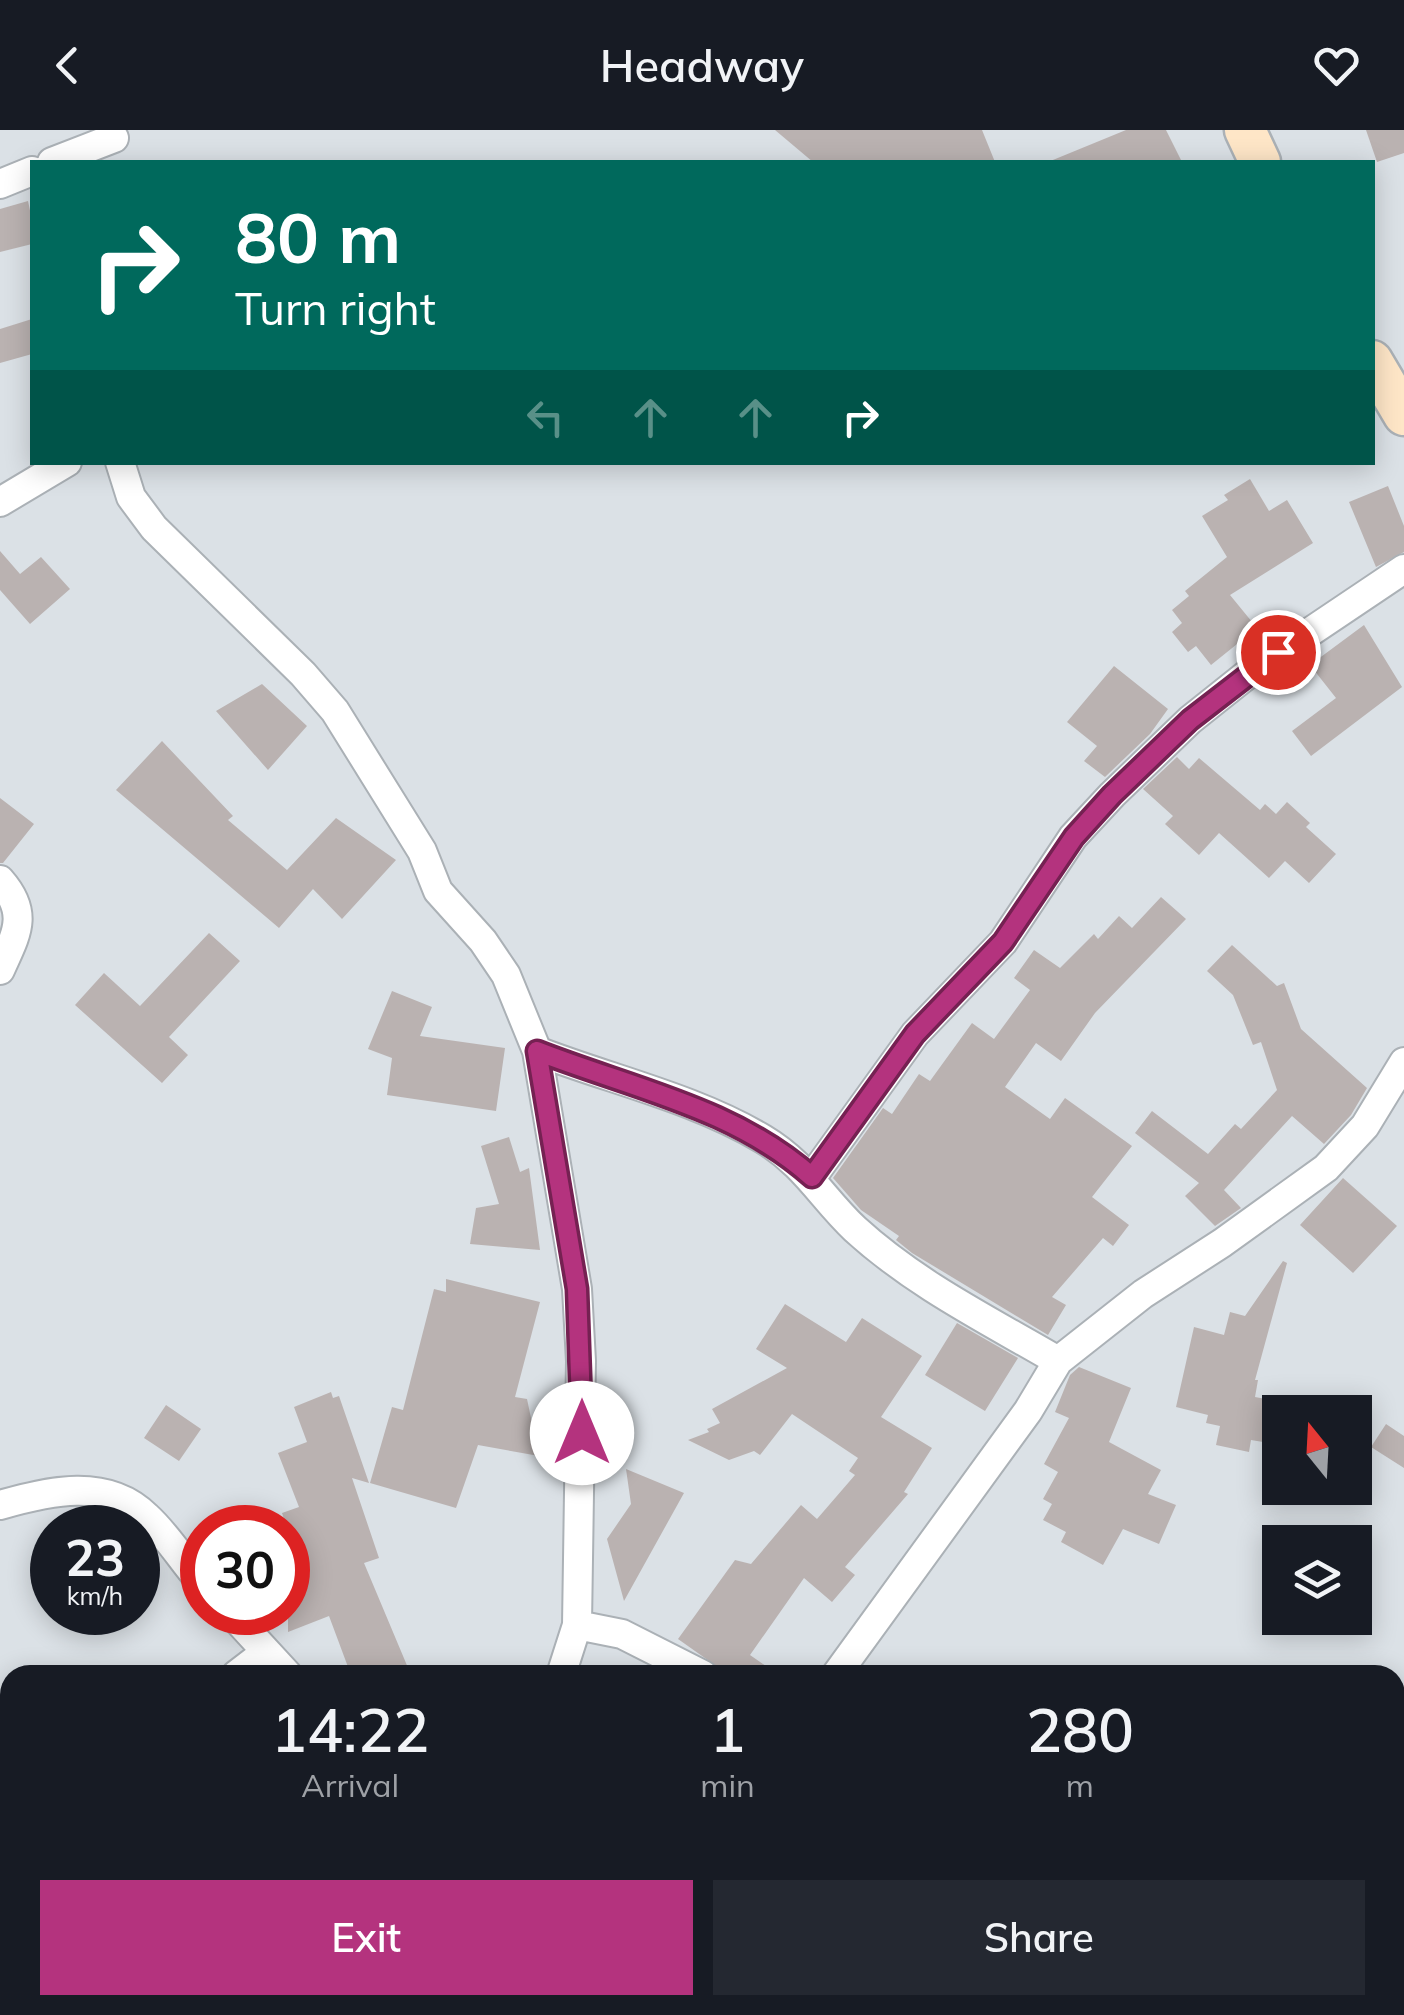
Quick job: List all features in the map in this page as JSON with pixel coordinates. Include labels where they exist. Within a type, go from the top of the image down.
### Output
[{"type":"street","points":[[1245,130],[1259,160]]},
{"type":"street","points":[[59,160],[114,143]]},
{"type":"street","points":[[0,184],[30,171]]},
{"type":"street","points":[[1375,365],[1404,415]]},
{"type":"street","points":[[0,502],[62,465]]},
{"type":"street","points":[[121,465],[131,497],[154,528],[303,674],[335,711],[422,851],[438,891],[483,941],[506,975],[537,1051],[577,1289],[582,1415],[577,1626],[564,1665]]},
{"type":"street","points":[[812,1177],[915,1034],[1003,942],[1074,837],[1112,795],[1190,720],[1249,673],[1404,569]]},
{"type":"street","points":[[0,880],[18,908],[19,927],[0,970]]},
{"type":"street","points":[[537,1051],[725,1119],[765,1140],[812,1177],[853,1227],[918,1281],[1058,1361]]},
{"type":"street","points":[[843,1665],[1028,1411],[1058,1361],[1143,1294],[1326,1168],[1365,1126],[1404,1062]]},
{"type":"street","points":[[0,1505],[42,1493],[94,1490],[119,1498],[151,1520],[180,1556]]},
{"type":"street","points":[[577,1626],[622,1634],[684,1665]]},
{"type":"street","points":[[251,1635],[278,1665]]},
{"type":"street","points":[[249,1665],[266,1652]]},
{"type":"building","points":[[775,130],[982,130],[994,160],[811,160]]},
{"type":"building","points":[[1126,130],[1166,130],[1181,160],[1053,160]]},
{"type":"building","points":[[1366,130],[1404,130],[1404,153],[1377,162]]},
{"type":"building","points":[[28,201],[30,244],[0,252],[0,209]]},
{"type":"building","points":[[30,320],[30,355],[0,363],[0,329]]},
{"type":"building","points":[[1250,479],[1269,511],[1287,500],[1313,543],[1230,595],[1257,628],[1211,665],[1196,646],[1188,652],[1172,632],[1182,623],[1172,610],[1189,596],[1185,591],[1227,557],[1202,516],[1228,500],[1224,495]]},
{"type":"building","points":[[1388,486],[1404,526],[1404,552],[1376,567],[1349,502]]},
{"type":"building","points":[[0,551],[20,574],[41,557],[70,589],[30,624],[0,590]]},
{"type":"building","points":[[1364,625],[1402,687],[1311,756],[1292,731],[1336,698],[1310,665]]},
{"type":"building","points":[[1114,666],[1168,709],[1150,734],[1105,777],[1084,761],[1097,746],[1067,722]]},
{"type":"building","points":[[262,684],[307,726],[268,770],[216,711]]},
{"type":"building","points":[[162,741],[233,816],[228,820],[287,870],[336,818],[396,860],[342,919],[313,889],[279,928],[116,790]]},
{"type":"building","points":[[1177,757],[1189,769],[1199,758],[1260,810],[1265,804],[1276,814],[1287,802],[1310,823],[1306,827],[1336,854],[1309,883],[1285,861],[1269,878],[1219,833],[1199,855],[1165,824],[1173,816],[1143,789]]},
{"type":"building","points":[[0,798],[34,824],[3,863],[0,863]]},
{"type":"building","points":[[1161,897],[1186,919],[1095,1013],[1061,1061],[1036,1043],[1005,1087],[1050,1119],[1065,1098],[1132,1146],[1092,1197],[1129,1225],[1113,1246],[1103,1238],[1052,1297],[1066,1305],[1048,1335],[912,1253],[896,1240],[899,1236],[861,1210],[833,1178],[883,1108],[892,1114],[919,1074],[930,1081],[972,1023],[994,1039],[1030,990],[1014,978],[1034,950],[1060,968],[1094,934],[1098,939],[1119,916],[1132,928]]},
{"type":"building","points":[[209,933],[240,961],[169,1037],[188,1055],[162,1083],[75,1005],[104,973],[140,1006]]},
{"type":"building","points":[[1232,945],[1277,986],[1284,983],[1301,1029],[1367,1088],[1351,1115],[1324,1144],[1292,1116],[1224,1190],[1241,1208],[1215,1226],[1185,1196],[1199,1183],[1135,1133],[1152,1111],[1208,1154],[1235,1124],[1241,1129],[1277,1090],[1261,1042],[1253,1045],[1233,995],[1207,971]]},
{"type":"building","points":[[392,991],[432,1007],[420,1036],[505,1048],[496,1111],[387,1095],[392,1058],[368,1049]]},
{"type":"building","points":[[509,1137],[520,1172],[529,1168],[540,1250],[470,1244],[476,1208],[499,1204],[481,1146]]},
{"type":"building","points":[[1343,1178],[1397,1226],[1353,1273],[1300,1225]]},
{"type":"building","points":[[1283,1261],[1287,1263],[1255,1380],[1255,1397],[1262,1398],[1262,1442],[1251,1440],[1249,1452],[1216,1445],[1220,1426],[1206,1423],[1208,1415],[1176,1407],[1194,1327],[1224,1335],[1230,1312],[1245,1316]]},
{"type":"building","points":[[446,1279],[540,1302],[515,1397],[527,1399],[539,1456],[478,1445],[456,1508],[370,1483],[392,1407],[403,1410],[434,1289],[446,1292]]},
{"type":"building","points":[[785,1304],[846,1342],[862,1318],[922,1356],[881,1417],[932,1448],[904,1492],[908,1494],[845,1567],[855,1575],[832,1602],[804,1578],[750,1655],[764,1665],[715,1665],[678,1639],[735,1560],[751,1564],[801,1505],[817,1519],[855,1475],[849,1471],[858,1458],[792,1414],[760,1455],[754,1451],[729,1460],[688,1440],[720,1423],[712,1409],[787,1368],[756,1349]]},
{"type":"building","points":[[957,1323],[1018,1358],[985,1411],[925,1375]]},
{"type":"building","points":[[1079,1367],[1131,1388],[1109,1442],[1161,1470],[1148,1494],[1176,1505],[1159,1544],[1123,1529],[1103,1565],[1061,1542],[1066,1532],[1043,1520],[1052,1504],[1043,1499],[1058,1472],[1044,1464],[1069,1418],[1055,1412],[1070,1375]]},
{"type":"building","points":[[331,1392],[333,1398],[339,1396],[369,1483],[352,1478],[379,1558],[364,1563],[407,1665],[347,1665],[329,1616],[310,1623],[310,1505],[298,1505],[278,1453],[307,1442],[294,1407]]},
{"type":"building","points":[[166,1405],[201,1429],[179,1461],[144,1438]]},
{"type":"building","points":[[1386,1424],[1404,1436],[1404,1468],[1372,1448]]},
{"type":"building","points":[[626,1469],[684,1493],[624,1601],[607,1539],[631,1504]]},
{"type":"route","points":[[582,1433],[577,1289],[537,1051],[725,1119],[765,1140],[812,1177],[915,1034],[1003,942],[1074,837],[1190,720],[1278,652]]}]
